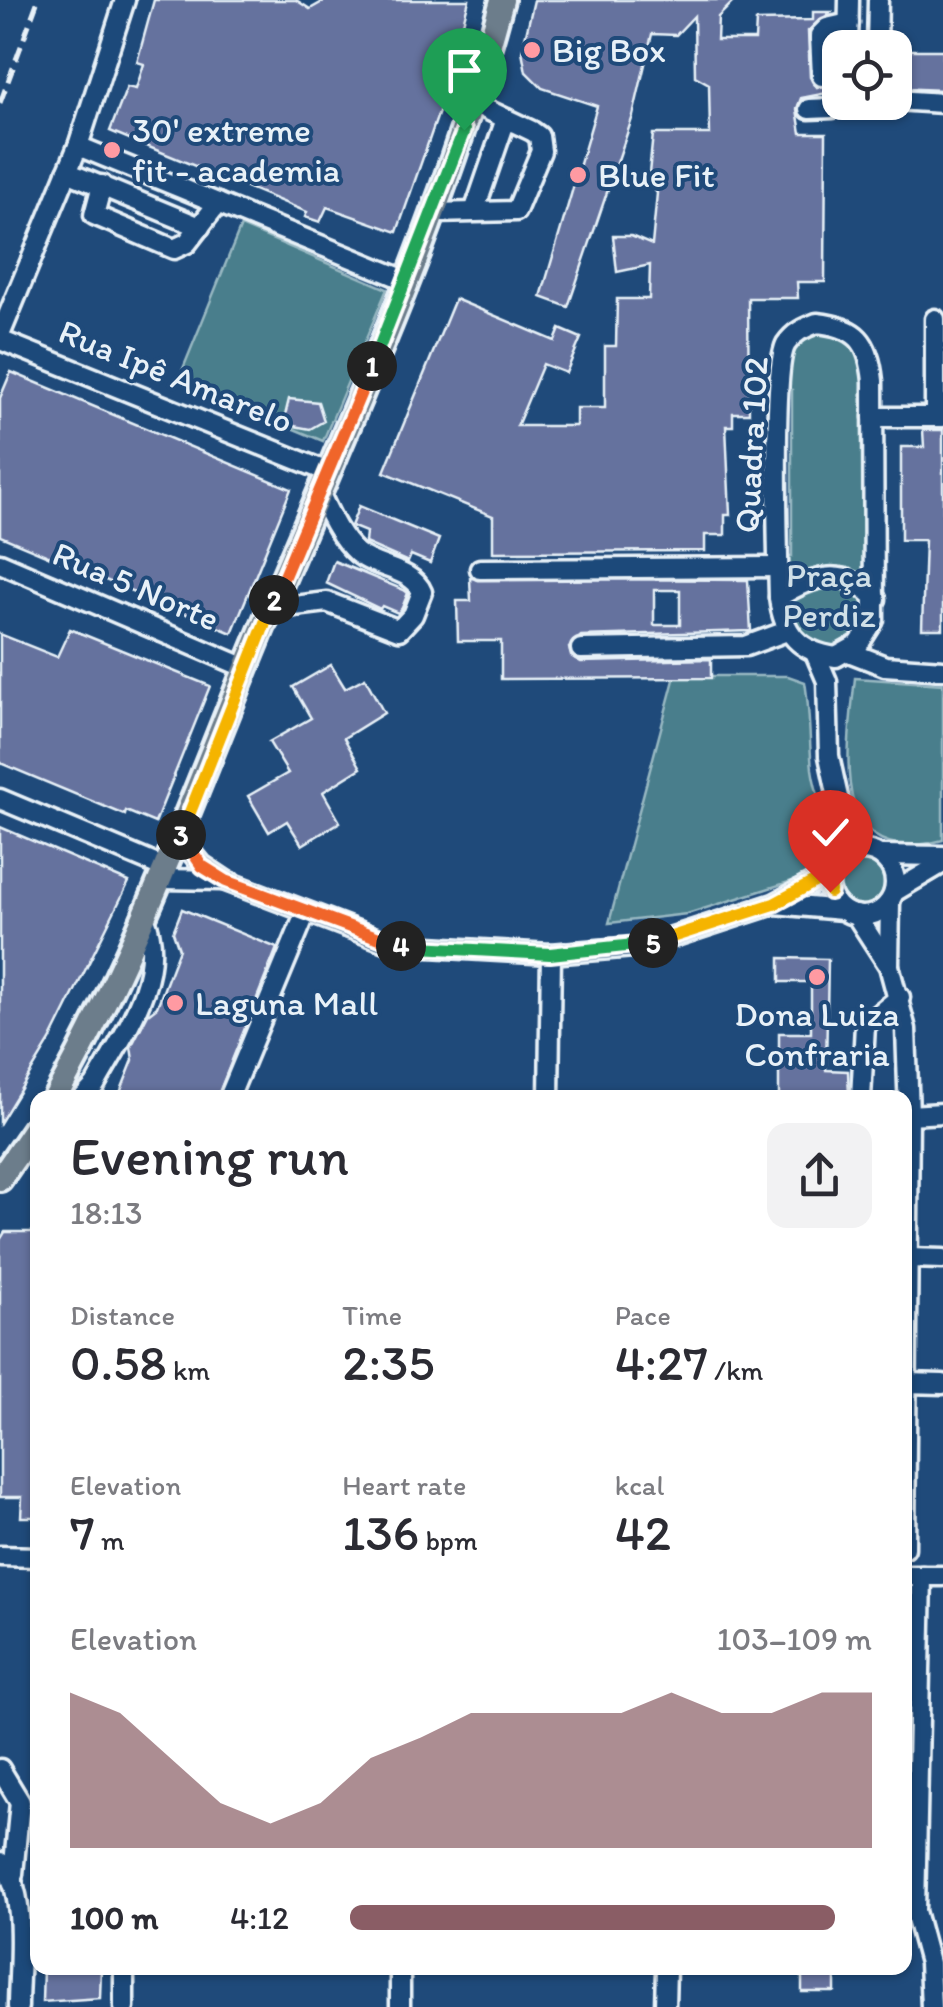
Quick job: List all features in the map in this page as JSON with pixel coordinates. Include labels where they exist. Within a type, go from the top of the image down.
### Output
[{"type":"main road","points":[[59,1090],[165,874],[270,609],[408,281],[474,104],[502,0]]},
{"type":"main road","points":[[0,1178],[30,1135]]},
{"type":"street","points":[[0,338],[78,146],[125,0]]},
{"type":"street","points":[[849,0],[849,30]]},
{"type":"street","points":[[877,30],[878,0]]},
{"type":"street","points":[[825,30],[849,24]]},
{"type":"street","points":[[822,33],[822,76]]},
{"type":"street","points":[[912,101],[943,103]]},
{"type":"street","points":[[434,214],[474,209],[516,211],[541,151],[538,136],[474,104]]},
{"type":"street","points":[[809,110],[822,109]]},
{"type":"street","points":[[474,209],[506,119]]},
{"type":"street","points":[[78,146],[408,281]]},
{"type":"street","points":[[67,172],[200,227]]},
{"type":"street","points":[[102,184],[92,206],[99,218],[174,248],[188,243],[218,204]]},
{"type":"street","points":[[873,418],[939,417],[935,319]]},
{"type":"street","name":"Quadra 102","points":[[826,681],[843,654],[869,630],[876,599],[873,418],[871,361],[857,336],[842,326],[817,324],[798,330],[784,347],[780,382],[778,566],[779,597],[787,631],[800,646],[814,653],[826,681],[829,756],[842,816],[833,868]]},
{"type":"street","name":"Rua Ipê Amarelo","points":[[0,338],[323,482]]},
{"type":"street","points":[[270,609],[328,602],[399,630],[420,600],[422,592],[414,580],[360,556],[348,544],[323,482]]},
{"type":"street","name":"Rua 5 Norte","points":[[0,563],[246,668]]},
{"type":"street","points":[[480,569],[778,566]]},
{"type":"street","points":[[779,597],[804,582],[826,576],[848,578],[876,599]]},
{"type":"street","points":[[869,630],[875,661]]},
{"type":"street","points":[[581,650],[746,646],[787,631]]},
{"type":"street","points":[[814,653],[843,654],[902,669],[943,670]]},
{"type":"street","points":[[0,799],[165,874],[226,881]]},
{"type":"street","name":"Quadra 102","points":[[842,816],[878,853]]},
{"type":"street","points":[[180,838],[202,866],[226,881],[394,945],[550,954],[646,946],[774,904],[833,868],[853,850],[943,860]]},
{"type":"street","points":[[878,853],[894,872],[889,966]]},
{"type":"street","points":[[774,904],[874,914],[943,860]]},
{"type":"street","points":[[833,868],[830,892],[889,966],[900,997],[907,1090]]},
{"type":"street","points":[[232,1090],[306,912]]},
{"type":"street","points":[[90,1090],[150,976],[154,940],[145,919]]},
{"type":"street","points":[[549,1090],[550,954]]},
{"type":"street","points":[[861,1090],[865,1024],[900,997]]},
{"type":"street","points":[[912,1114],[943,1113]]},
{"type":"street","points":[[912,1258],[943,1259]]},
{"type":"street","points":[[912,1383],[943,1384]]},
{"type":"street","points":[[0,1556],[30,1556]]},
{"type":"street","points":[[932,2007],[929,1963],[915,1912],[913,1576],[943,1576]]},
{"type":"street","points":[[0,1769],[20,1802],[7,1868],[18,1896],[18,2007]]},
{"type":"street","points":[[124,1975],[124,2007]]},
{"type":"street","points":[[400,1975],[400,2007]]},
{"type":"street","points":[[666,1975],[666,2007]]},
{"type":"green space","points":[[241,226],[387,289],[323,441],[178,381]]},
{"type":"green space","name":"Praça Perdiz","points":[[817,323],[857,336],[873,388],[862,389],[864,555],[875,556],[874,620],[836,657],[787,631],[779,556],[792,556],[792,390],[779,389],[784,347]]},
{"type":"green space","points":[[675,676],[788,676],[805,682],[812,769],[827,823],[825,846],[805,877],[687,914],[609,923]]},
{"type":"green space","points":[[855,678],[943,684],[943,840],[906,845],[879,838],[862,822],[852,799],[849,770]]},
{"type":"green space","points":[[863,850],[886,859],[895,882],[886,905],[863,914],[840,905],[831,882],[840,859]]},
{"type":"building","points":[[154,0],[296,0],[310,9],[326,0],[469,0],[441,106],[397,232],[327,207],[320,222],[305,217],[307,212],[110,131],[127,87],[136,89],[144,64],[137,62]]},
{"type":"building","points":[[534,0],[735,0],[718,17],[717,40],[755,40],[756,21],[813,20],[813,12],[831,12],[808,31],[810,77],[817,87],[822,86],[822,94],[801,98],[797,109],[801,133],[826,133],[825,282],[797,282],[798,298],[748,298],[749,413],[733,413],[733,426],[726,426],[730,515],[725,515],[725,535],[705,535],[705,551],[493,552],[493,516],[384,472],[455,299],[555,341],[560,329],[581,338],[566,373],[543,364],[517,426],[576,426],[576,408],[605,408],[605,346],[616,346],[617,299],[649,299],[650,265],[617,272],[613,236],[631,236],[652,245],[657,193],[648,183],[653,134],[710,134],[709,84],[695,76],[694,16],[676,35],[652,34],[633,116],[568,307],[541,297],[597,106],[542,88],[526,72],[522,51]]},
{"type":"building","points":[[912,50],[943,50],[943,90],[912,89]]},
{"type":"building","points":[[11,372],[291,489],[232,633],[0,536],[0,398]]},
{"type":"building","points":[[289,399],[318,402],[324,421],[310,429],[283,424]]},
{"type":"building","points":[[923,430],[943,430],[943,629],[922,629],[925,540],[901,540],[901,447],[924,447]]},
{"type":"building","points":[[359,506],[439,539],[430,563],[411,555],[408,562],[365,543],[366,532],[351,526]]},
{"type":"building","points":[[334,561],[404,590],[408,593],[402,608],[398,613],[382,606],[380,609],[326,583]]},
{"type":"building","points":[[470,578],[748,580],[751,631],[581,636],[569,648],[571,656],[581,662],[711,659],[711,678],[501,679],[501,641],[458,641],[457,601],[471,601]],"holes":[[[654,590],[680,590],[680,625],[654,625]]]},
{"type":"building","points":[[70,629],[210,686],[155,823],[126,811],[125,815],[0,763],[0,634],[57,657]]},
{"type":"building","points":[[331,665],[345,688],[365,678],[384,713],[344,738],[361,768],[323,792],[340,822],[302,845],[287,821],[269,832],[248,796],[288,773],[269,742],[311,718],[293,687]]},
{"type":"building","points":[[0,827],[129,882],[50,1041],[0,1123]]},
{"type":"building","points":[[182,909],[277,948],[220,1090],[121,1090],[133,1060],[131,1047],[148,1014],[157,1007],[179,949],[173,932]]},
{"type":"building","points":[[780,958],[828,959],[826,1070],[848,1071],[849,1090],[779,1090],[779,1033],[811,1033],[811,982],[780,982]]},
{"type":"building","points":[[5,1232],[30,1232],[30,1517],[21,1517],[22,1497],[0,1497],[0,1240]]},
{"type":"building","points":[[43,1975],[101,1975],[100,1998],[42,2002]]},
{"type":"building","points":[[802,1975],[835,1975],[835,1992],[802,1992]]},
{"type":"railway","points":[[0,103],[38,0]]},
{"type":"place","name":"Big Box","points":[[532,50]]},
{"type":"place","name":"30' extreme fit - academia","points":[[112,150]]},
{"type":"place","name":"Blue Fit","points":[[578,175]]},
{"type":"place","name":"Dona Luiza Confraria","points":[[817,977]]},
{"type":"place","name":"Laguna Mall","points":[[175,1003]]},
{"type":"route","points":[[464,130],[408,281],[246,668],[180,838],[202,866],[226,881],[394,945],[550,954],[646,946],[774,904],[829,874],[830,892]]}]
